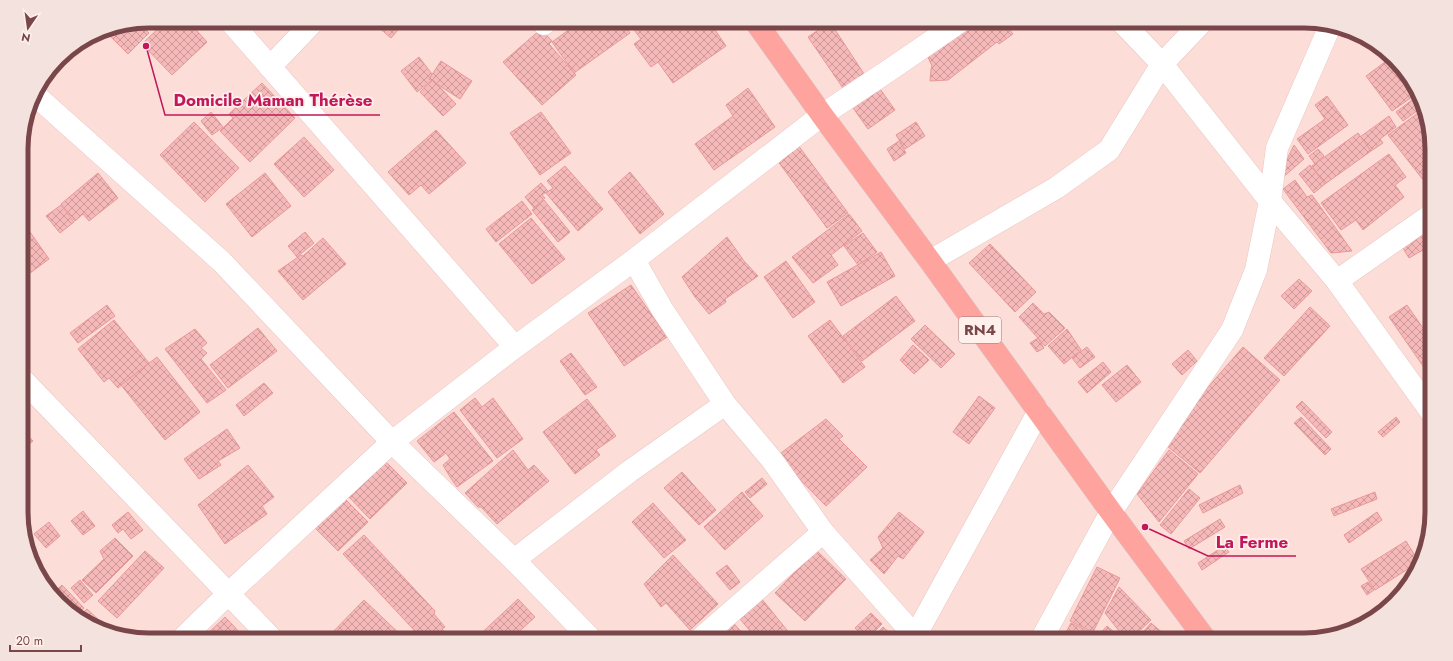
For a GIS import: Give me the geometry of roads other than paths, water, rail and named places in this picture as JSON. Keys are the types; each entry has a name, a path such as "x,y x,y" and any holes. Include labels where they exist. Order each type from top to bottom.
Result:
{"highway":[{"name":"RN4","path":"760,28 1111,512 1201,633"}],"street":[{"path":"236,28 514,347"},
{"path":"270,67 307,28"},
{"path":"188,633 228,594 392,442 514,347 634,260 822,115 951,28"},
{"path":"1129,28 1162,64 1270,201 1337,281 1425,403"},
{"path":"930,261 1056,188 1109,150 1162,64 1196,28"},
{"path":"1045,633 1111,512 1232,330 1256,270 1270,201 1277,148 1328,30"},
{"path":"39,99 222,262 392,442 514,560 585,633"},
{"path":"1337,281 1425,219"},
{"path":"634,260 662,309 725,404 772,460 823,532 910,633"},
{"path":"28,385 267,633"},
{"path":"514,560 630,471 725,404"},
{"path":"917,633 1039,411"},
{"path":"707,633 823,532"}],"place":[{"name":"Domicile Maman Thérèse","path":"146,46"},
{"name":"La Ferme","path":"1145,527"}]}
